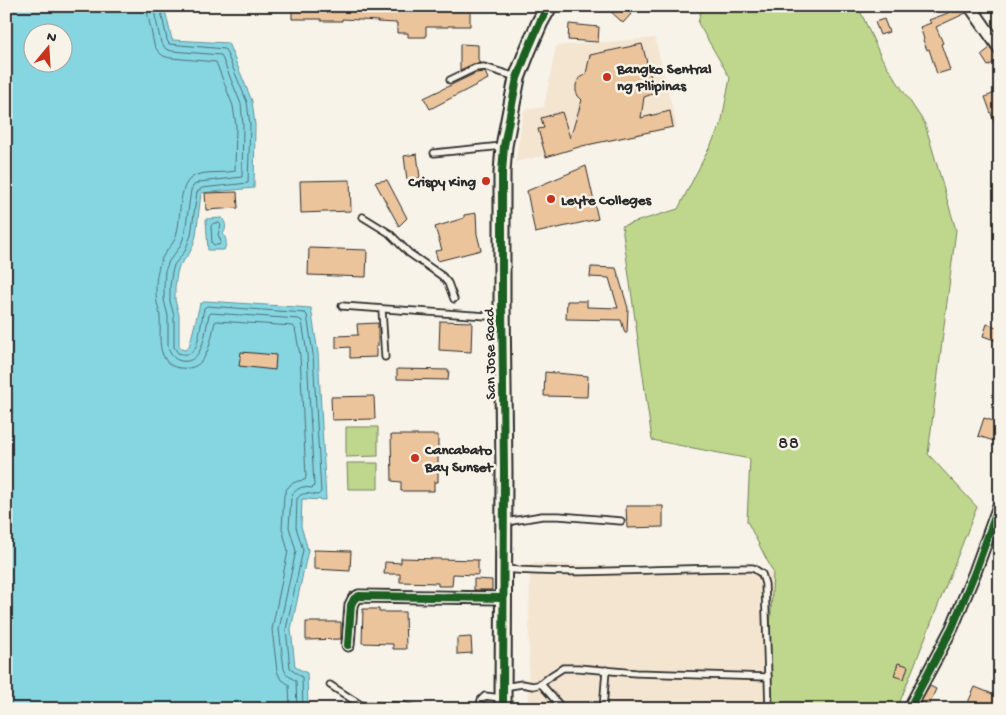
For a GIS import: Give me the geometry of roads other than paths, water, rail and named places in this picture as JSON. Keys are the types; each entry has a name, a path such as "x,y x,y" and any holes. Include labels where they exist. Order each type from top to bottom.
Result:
{"main road":[{"name":"San Jose Road","path":"503,698 502,172 504,146 517,78 540,22 549,6"}],"street":[{"path":"970,6 1000,49"},
{"path":"910,707 952,628 996,528 1000,503"},
{"path":"348,645 351,605 354,599 359,596 503,598"}],"lane":[{"path":"450,80 474,68 484,67 517,78"},
{"path":"434,152 504,146"},
{"path":"363,217 390,233 409,253 442,276 448,283 454,299"},
{"path":"342,306 503,317"},
{"path":"382,310 385,357"},
{"path":"504,523 542,516 621,521"},
{"path":"503,568 529,571 753,568 762,574 765,584 770,709"},
{"path":"479,709 481,700 485,696 503,698 522,684 533,686 541,684 563,668 636,673 768,676"},
{"path":"603,709 606,670"},
{"path":"541,684 562,709"},
{"path":"330,685 361,705 405,706 416,709"},
{"path":"910,707 923,709"}],"water":[{"path":"6,6 164,6 172,40 228,43 252,101 255,125 254,188 201,193 193,246 179,266 177,273 175,300 179,315 179,346 185,350 189,347 200,304 206,301 311,308 318,353 326,500 302,499 301,526 308,550 291,629 295,667 307,673 307,709 6,709"},
{"path":"222,218 226,226 223,234 226,240 225,248 224,250 208,250 206,219"}],"place":[{"name":"Bangko Sentral ng Pilipinas","path":"607,77"},
{"name":"Crispy King","path":"486,181"},
{"name":"Leyte Colleges","path":"551,199"},
{"name":"Cancabato Bay Sunset","path":"415,458"}],"district":[{"name":"88","path":"789,442"}]}
